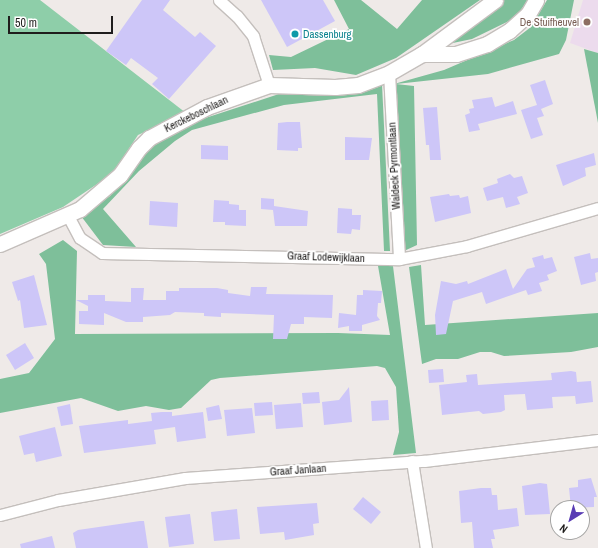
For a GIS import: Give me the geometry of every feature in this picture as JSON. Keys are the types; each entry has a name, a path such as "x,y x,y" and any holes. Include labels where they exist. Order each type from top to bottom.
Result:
{"street":[{"path":"218,0 237,16 253,36 269,85"},
{"name":"Kerckeboschlaan","path":"0,244 80,209 108,187 149,138 221,101 269,85 335,88 358,85 389,73 422,54 495,0"},
{"name":"Kerckeboschlaan","path":"422,54 456,54 487,44 509,31 528,14 536,0"},
{"name":"Waldeck Pyrmontlaan","path":"389,73 399,259"},
{"name":"Graaf Lodewijklaan","path":"67,214 80,238 102,253 399,259 467,246 598,208"},
{"name":"Graaf Janlaan","path":"0,515 58,500 186,478 412,461 598,440"},
{"path":"412,461 426,548"}],"shaded area":[{"name":"De Stuifheuvel","path":"583,0 598,0 598,53 570,43"}],"green space":[{"path":"0,0 40,0 186,113 138,135 112,174 63,207 0,234"},
{"path":"334,0 361,0 397,29 422,0 480,0 396,58 356,75 315,68 273,70 269,55 291,57 349,29"},
{"path":"504,0 528,0 515,18 472,39 448,44"},
{"path":"547,0 574,0 566,40 559,54 488,74 396,84 414,86 417,245 404,251 394,84 444,70 514,40 531,27"},
{"path":"584,49 598,53 598,123"},
{"path":"382,84 390,251 384,251 377,94 284,105 192,130 175,141 139,171 103,209 136,247 103,245 81,216 110,196 150,148 190,123 279,94 356,93"},
{"path":"63,240 77,251 75,334 338,333 390,335 378,266 393,266 416,453 393,455 399,432 396,387 385,368 377,366 220,378 211,380 181,408 169,410 146,406 118,411 81,398 0,413 0,379 29,373 55,339 46,264 39,254"},
{"path":"421,265 425,325 598,313 598,347 571,352 504,356 491,352 480,352 458,359 436,359 422,364 409,267"}],"building":[{"path":"142,0 170,0 163,10 195,37 200,32 216,46 169,99 152,84 158,78 131,58 126,65 106,51"},
{"name":"Dassenburg","path":"261,0 323,0 335,21 287,47"},
{"path":"545,80 553,104 541,109 544,116 537,118 543,135 531,139 521,110 537,105 530,85"},
{"path":"492,97 495,107 513,101 517,114 478,124 480,130 469,132 465,115 470,113 469,109 474,108 472,100"},
{"path":"437,107 441,160 430,160 429,145 426,145 423,108"},
{"path":"300,122 302,148 298,148 298,151 277,150 278,123"},
{"path":"345,137 372,138 369,160 345,160"},
{"path":"201,145 228,146 228,160 201,159"},
{"path":"594,153 596,165 585,168 586,176 563,186 556,165"},
{"path":"510,174 514,178 522,176 528,193 517,197 520,204 506,208 503,197 487,201 483,188 498,183 497,179"},
{"path":"449,194 450,196 459,195 460,198 468,196 471,213 435,222 430,197"},
{"path":"261,198 274,199 274,206 308,211 307,226 275,226 273,210 261,209"},
{"path":"214,200 229,201 229,204 239,205 239,210 246,210 246,226 225,225 225,222 213,222"},
{"path":"150,201 178,203 177,227 149,225"},
{"path":"338,208 352,209 352,215 361,215 360,230 352,229 351,234 337,233"},
{"path":"590,253 591,259 598,258 598,272 595,273 596,281 581,285 574,257"},
{"path":"543,255 544,259 552,257 557,271 547,275 549,280 539,283 542,291 528,295 526,290 486,304 482,292 453,301 446,334 436,335 435,315 441,281 456,284 467,281 468,284 506,269 513,289 527,269 535,267 532,258"},
{"path":"34,275 47,325 24,328 20,300 18,301 12,282"},
{"path":"251,287 267,287 266,294 333,295 332,318 304,317 304,324 291,324 287,339 273,339 274,315 221,313 221,317 204,316 204,313 175,312 170,315 143,317 143,322 126,322 104,313 104,325 79,324 79,311 88,311 88,306 76,300 88,300 88,295 105,295 105,301 131,302 131,288 144,288 143,300 166,300 166,291 179,291 179,288 217,288 228,290 228,293 250,296"},
{"path":"363,290 382,291 381,303 378,303 377,316 380,320 362,325 362,331 349,331 349,326 338,328 339,313 356,315 357,295 363,295"},
{"path":"25,343 34,358 15,370 6,355"},
{"path":"443,369 444,382 429,383 428,370"},
{"path":"576,372 577,382 591,381 593,402 576,404 575,396 552,397 553,408 527,410 525,394 504,395 505,410 501,412 483,414 479,411 442,415 439,385 467,382 466,375 477,374 478,385 552,380 551,373"},
{"path":"349,387 352,422 324,425 322,402 339,400"},
{"path":"319,392 320,403 303,404 302,393"},
{"path":"388,400 389,420 372,421 371,401"},
{"path":"272,402 273,415 255,416 254,403"},
{"path":"301,403 303,427 276,429 274,405"},
{"path":"70,404 73,424 61,426 57,407"},
{"path":"219,405 222,419 208,421 206,408"},
{"path":"252,408 255,433 227,436 224,410"},
{"path":"172,412 172,416 203,412 206,438 177,442 175,427 154,430 156,444 84,453 79,426 128,420 128,424 152,421 151,413"},
{"path":"55,427 62,456 36,462 34,453 24,455 19,436"},
{"path":"591,478 597,497 594,497 594,507 590,507 590,500 570,500 569,488 578,487 578,480"},
{"path":"540,483 547,484 550,514 525,515 522,486"},
{"path":"491,488 492,495 497,495 498,510 517,508 519,526 493,530 495,539 491,539 493,548 474,548 472,522 461,523 459,491"},
{"path":"363,497 381,512 371,524 353,509"},
{"path":"317,503 319,523 313,524 314,535 285,540 284,532 260,534 257,507"},
{"path":"237,509 240,539 214,541 211,512"},
{"path":"190,514 194,544 169,547 165,517"},
{"path":"144,521 148,548 76,548 73,533 78,530"},
{"path":"52,536 55,548 21,548 20,544"}],"place":[{"name":"De Stuifheuvel","path":"587,22"},
{"name":"Dassenburg","path":"295,34"}]}
